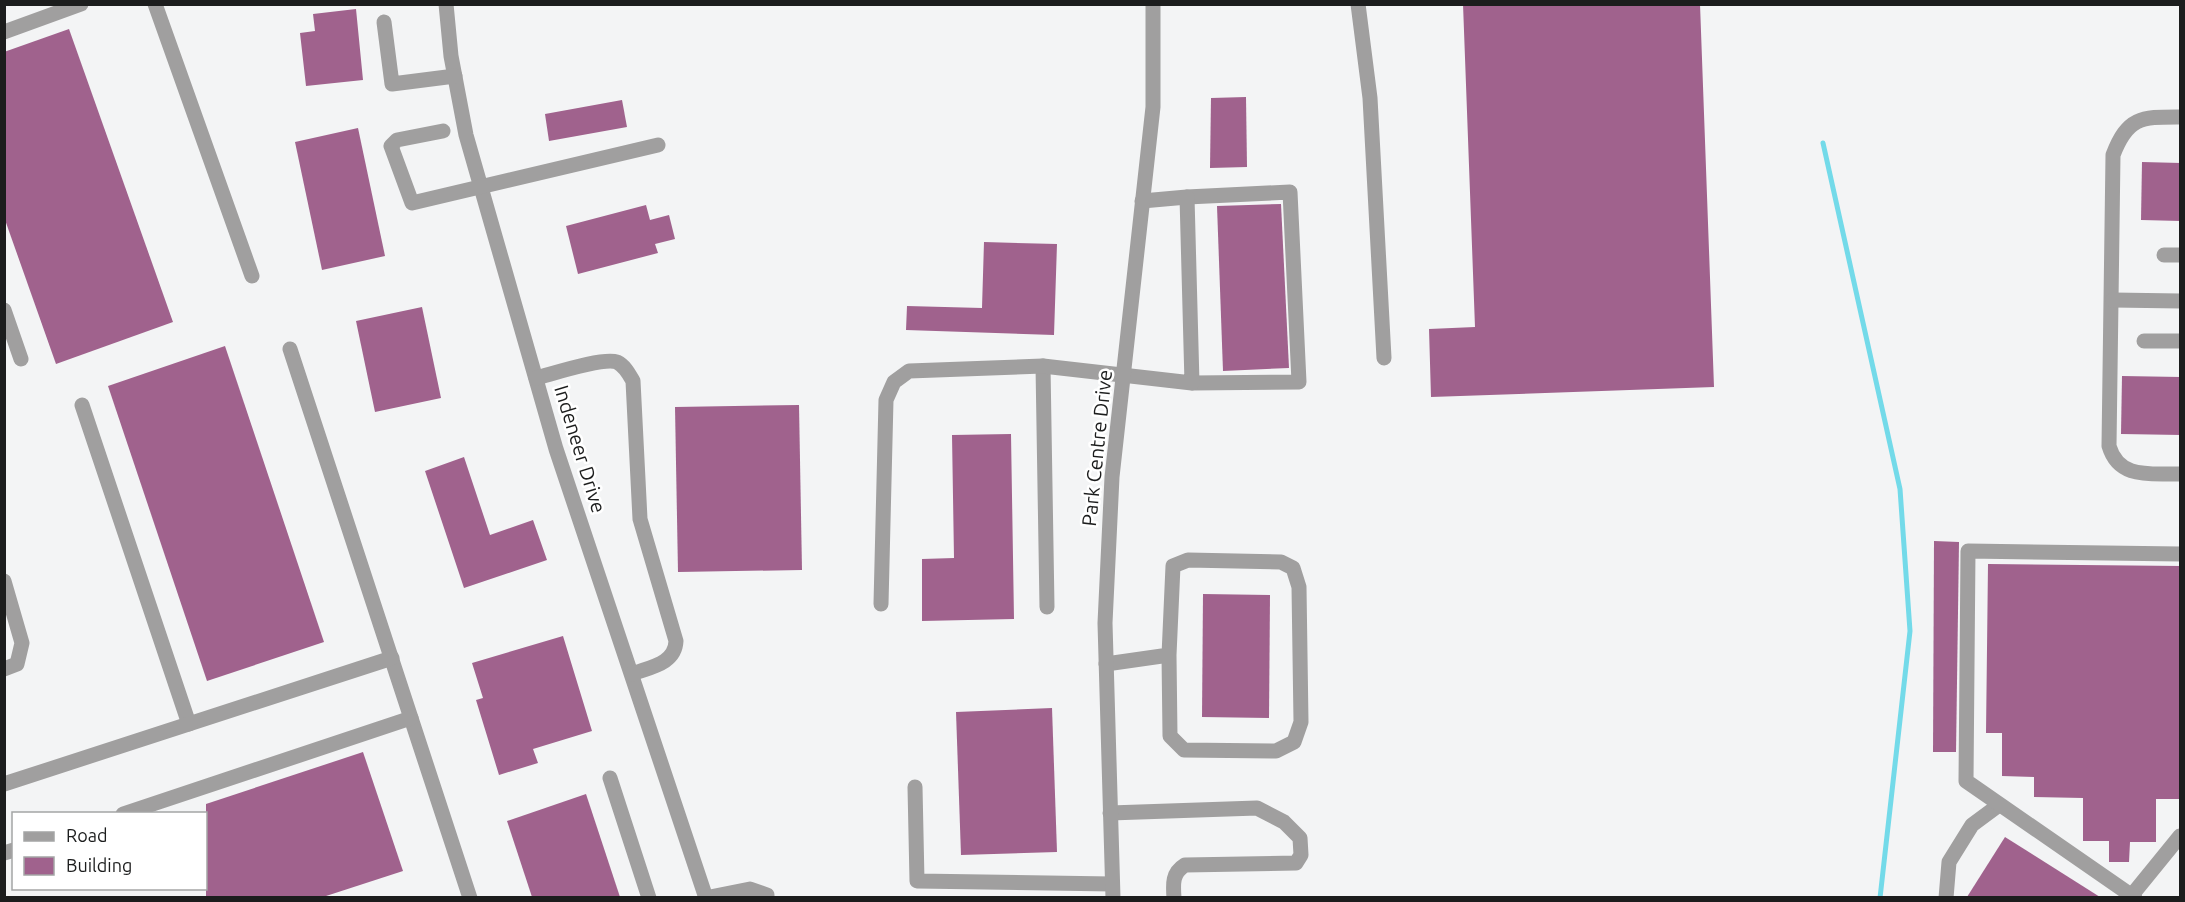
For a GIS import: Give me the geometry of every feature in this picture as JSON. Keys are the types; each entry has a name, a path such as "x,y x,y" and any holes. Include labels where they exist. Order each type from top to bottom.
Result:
{"street":[{"path":"4,32 81,4"},
{"path":"155,4 252,276"},
{"name":"Indeneer Drive","path":"446,4 455,76 466,135 556,449 706,897"},
{"name":"Park Centre Drive","path":"1112,891 1105,623 1112,477 1125,377 1153,107 1153,4"},
{"path":"1358,4 1370,98 1384,358"},
{"path":"384,22 392,84 455,76"},
{"path":"2181,117 2144,117 2131,124 2123,132 2113,155 2113,300 2109,446 2113,459 2125,470 2181,474"},
{"path":"443,131 397,140 391,146 412,203 658,145"},
{"path":"881,604 886,400 894,382 909,371 1044,366 1192,383 1299,382 1290,192 1143,201"},
{"path":"1187,197 1192,383"},
{"path":"2164,255 2181,255"},
{"path":"2113,300 2181,300"},
{"path":"4,310 21,359"},
{"path":"2144,341 2181,341"},
{"path":"291,349 470,897"},
{"path":"536,378 605,362 617,362 628,371 633,381 640,519 676,641 675,650 667,661 632,674"},
{"path":"1044,366 1047,607"},
{"path":"82,405 189,724"},
{"path":"2181,554 1968,551 1966,781 2134,896 2181,836"},
{"path":"1188,560 1281,562 1293,568 1299,587 1301,722 1294,742 1276,751 1184,750 1170,736 1169,655 1173,566 1188,560"},
{"path":"4,581 22,644 17,664 4,669"},
{"path":"1106,664 1169,655"},
{"path":"4,784 392,658"},
{"path":"126,812 411,718"},
{"path":"610,778 649,897"},
{"path":"915,787 917,881 1112,891"},
{"path":"1946,897 1949,862 1972,825 1999,805"},
{"path":"1110,813 1257,808 1284,822 1300,838 1301,855 1296,863 1185,866 1178,870 1173,881 1174,897"},
{"path":"706,897 750,889 767,895 767,897"}],"building":[{"path":"1463,4 1700,4 1714,387 1431,397 1429,329 1475,327"},
{"path":"356,9 363,80 306,86 300,33 315,31 313,14"},
{"path":"69,29 173,322 56,364 4,217 4,52"},
{"path":"1246,97 1247,167 1210,168 1211,98"},
{"path":"622,100 627,127 549,141 545,114"},
{"path":"358,128 385,256 322,270 295,142"},
{"path":"2142,162 2181,163 2181,221 2141,220"},
{"path":"1281,204 1289,368 1223,371 1217,206"},
{"path":"646,205 650,220 669,215 675,239 655,244 658,253 578,274 566,226"},
{"path":"984,242 1057,244 1054,335 906,330 907,306 982,308"},
{"path":"422,307 441,398 375,412 356,321"},
{"path":"225,346 324,642 207,681 108,386"},
{"path":"2122,376 2181,377 2181,435 2121,434"},
{"path":"799,405 802,570 678,572 675,407"},
{"path":"1011,434 1014,619 922,621 922,559 954,558 952,435"},
{"path":"464,457 490,535 533,520 547,560 464,588 425,471"},
{"path":"1934,541 1959,542 1956,752 1933,752"},
{"path":"1988,564 2181,566 2181,799 2156,799 2156,842 2130,842 2129,862 2109,862 2109,841 2083,841 2083,798 2034,797 2034,777 2002,776 2002,733 1986,733"},
{"path":"1203,594 1270,595 1269,718 1202,717"},
{"path":"563,636 592,731 533,749 538,763 499,775 476,700 483,698 472,663"},
{"path":"1052,708 1057,852 961,855 956,712"},
{"path":"363,752 403,871 323,897 206,897 206,804"},
{"path":"586,794 620,897 532,897 507,821"},
{"path":"2005,837 2100,897 1967,897"}],"waterway":[{"path":"1823,143 1900,489 1910,631 1880,898"}]}
